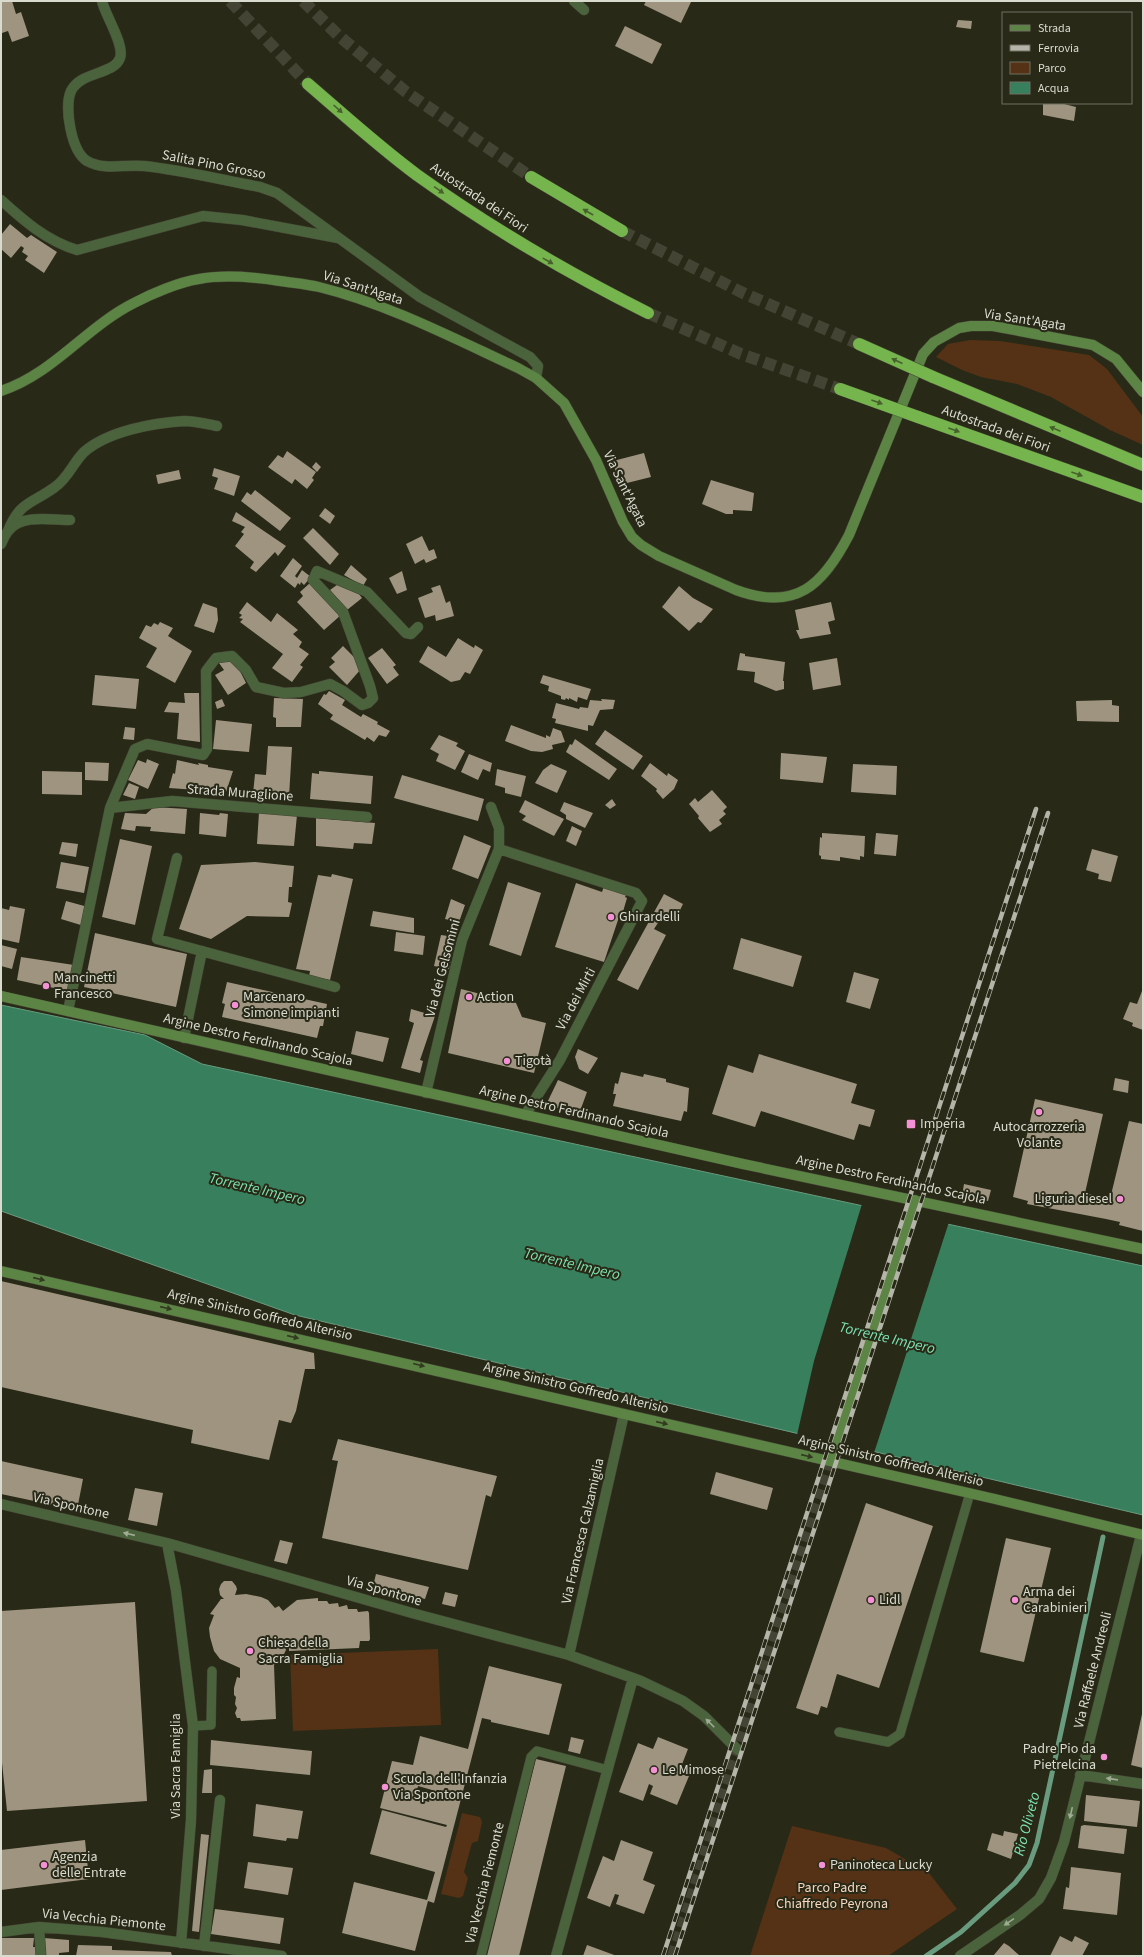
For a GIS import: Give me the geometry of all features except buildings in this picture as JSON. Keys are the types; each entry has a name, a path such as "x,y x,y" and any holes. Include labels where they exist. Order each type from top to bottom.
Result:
{"highway":[{"name":"Autostrada dei Fiori","path":"308,84 362,131 416,174 485,222 591,284 648,314"},
{"path":"531,177 622,231"},
{"name":"Autostrada dei Fiori","path":"859,344 933,377 1143,465"},
{"name":"Autostrada dei Fiori","path":"840,389 1143,497"}],"main road":[{"name":"Via Sant'Agata","path":"1,391 13,387 50,365 102,322 134,303 198,279 234,277 265,279 318,287 378,305 518,368 536,378 564,403 596,460 623,522 632,537 641,545 659,556 736,590 749,595 767,598 786,597 805,591 821,578 837,558 849,534 923,354 934,342 949,332 971,326 993,326 1093,345 1116,359 1143,392"},
{"name":"Argine Destro Ferdinando Scajola","path":"1,996 525,1115 1143,1249"},
{"path":"830,1461 915,1200"},
{"name":"Argine Sinistro Goffredo Alterisio","path":"1,1271 970,1493 1142,1535"}],"street":[{"name":"Salita Pino Grosso","path":"102,1 104,11 121,48 120,57 116,64 83,79 71,91 69,98 69,120 75,146 80,155 92,163 108,167 142,166 260,187 277,193 292,202 420,297 530,357 538,366 536,378"},
{"path":"574,1 584,10"},
{"path":"1,200 31,226 65,246 77,250 203,216 242,220 340,239"},
{"path":"1,544 14,516 20,509 56,487 66,478 82,454 97,443 119,433 148,426 185,421 217,426"},
{"path":"8,531 15,524 25,520 70,520"},
{"path":"68,1011 110,808 135,749 147,744 203,755 207,749 206,672 216,658 232,656 246,670 256,687 284,693 301,692 330,684 344,691 362,705 368,703 373,698 370,686 344,612 313,580 317,571 367,592 406,633 412,634 418,627"},
{"name":"Strada Muraglione","path":"110,808 172,802 368,817"},
{"name":"Via dei Gelsomini","path":"426,1093 462,940 499,849 499,828 491,807"},
{"name":"Via dei Mirti","path":"499,849 636,893 642,901 560,1060 525,1115"},
{"path":"177,858 157,939 335,987"},
{"path":"184,1038 202,951"},
{"name":"Via Francesca Calzamiglia","path":"569,1654 624,1414"},
{"name":"Via Spontone","path":"1,1504 167,1543 412,1613 569,1654 633,1678 683,1701 704,1716 738,1750"},
{"name":"Via Raffaele Andreoli","path":"960,1956 1039,1899 1051,1878 1064,1842 1142,1535"},
{"name":"Via Sacra Famiglia","path":"167,1543 176,1590 193,1726 191,1820 180,1943"},
{"path":"556,1956 633,1678"},
{"path":"1080,1775 1143,1784"},
{"path":"204,1946 220,1800"},
{"path":"39,1927 41,1956"},
{"name":"Via Vecchia Piemonte","path":"1,1932 39,1927 102,1932 204,1946 228,1952 282,1956"}],"lane":[{"path":"839,1732 888,1742 900,1734 970,1493"},
{"path":"193,1726 211,1725 212,1671"},
{"name":"Via Vecchia Piemonte","path":"481,1956 530,1757 537,1751 608,1770"}],"green space":[{"path":"970,340 1000,341 1089,355 1107,369 1143,417 1143,445 1110,430 1051,397 1017,384 981,377 962,370 936,357 948,344"},
{"path":"438,1649 441,1725 293,1731 290,1655"},
{"path":"462,1813 480,1817 482,1822 478,1841 472,1843 464,1872 468,1878 463,1896 459,1898 441,1894"},
{"name":"Parco Padre Chiaffredo Peyrona","path":"792,1826 886,1848 929,1873 957,1909 888,1956 750,1956"}],"water":[{"name":"Torrente Impero","path":"1,1005 145,1035 202,1064 1143,1266 1143,1515 295,1315 1,1211"}],"pier":[{"path":"862,1204 949,1222 874,1453 797,1435 814,1361"}],"waterway":[{"name":"Rio Oliveto","path":"926,1956 961,1932 1015,1883 1029,1865 1037,1843 1103,1537"}],"tunnel":[{"path":"230,1 308,84"},
{"path":"303,1 339,36 406,92 531,177"},
{"path":"622,231 741,292 859,344"},
{"path":"648,313 741,354 840,389"},
{"path":"672,1956 830,1461"}],"railway":[{"path":"663,1956 1036,809"},
{"path":"675,1956 1048,813"}],"place":[{"name":"Ghirardelli","path":"611,917"},
{"name":"Mancinetti Francesco","path":"46,986"},
{"name":"Action","path":"469,997"},
{"name":"Marcenaro Simone impianti","path":"235,1005"},
{"name":"Tigotà","path":"507,1061"},
{"name":"Autocarrozzeria Volante","path":"1039,1112"},
{"name":"Imperia","path":"911,1124"},
{"name":"Liguria diesel","path":"1120,1199"},
{"name":"Lidl","path":"871,1600"},
{"name":"Arma dei Carabinieri","path":"1015,1600"},
{"name":"Chiesa della Sacra Famiglia","path":"250,1651"},
{"name":"Padre Pio da Pietrelcina","path":"1104,1757"},
{"name":"Le Mimose","path":"654,1770"},
{"name":"Scuola dell'Infanzia Via Spontone","path":"385,1787"},
{"name":"Agenzia delle Entrate","path":"44,1865"},
{"name":"Paninoteca Lucky","path":"822,1865"}]}
